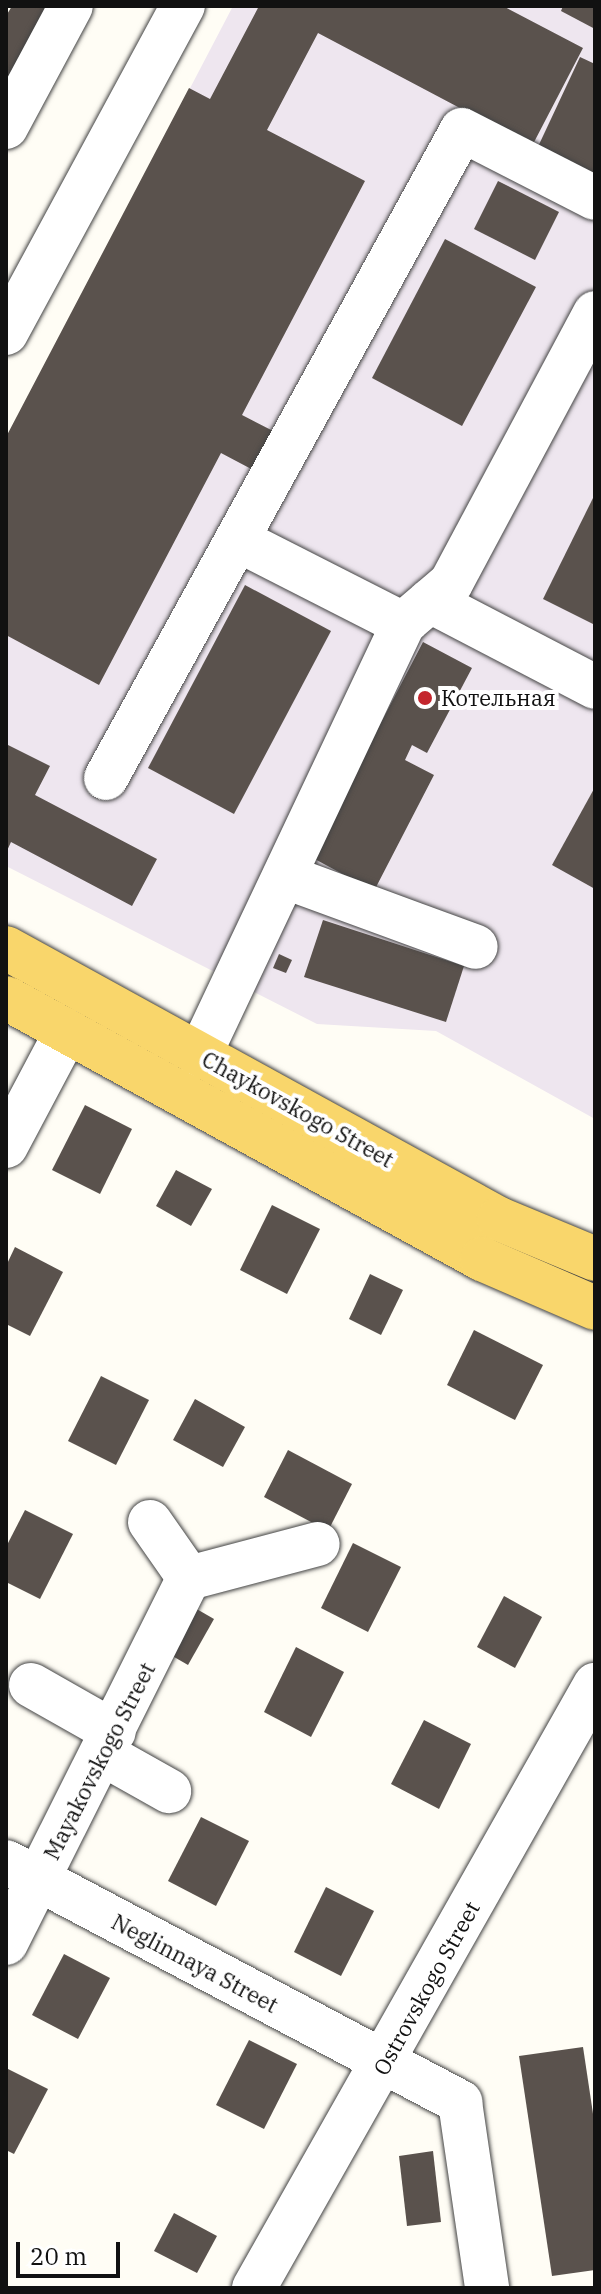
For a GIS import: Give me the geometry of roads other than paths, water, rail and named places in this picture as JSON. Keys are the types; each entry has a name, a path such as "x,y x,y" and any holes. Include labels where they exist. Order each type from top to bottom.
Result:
{"main road":[{"name":"Chaykovskogo Street","path":"6,948 499,1219 595,1259"},
{"name":"Chaykovskogo Street","path":"6,998 482,1259 595,1308"}],"street":[{"path":"6,127 71,6"},
{"path":"6,333 183,6"},
{"path":"106,778 462,130 595,198"},
{"path":"199,1056 416,613 451,583 595,313"},
{"path":"238,540 595,687"},
{"path":"286,877 476,947"},
{"path":"6,1146 67,1031"},
{"path":"150,1522 189,1578 318,1544"},
{"name":"Mayakovskogo Street","path":"6,1943 22,1871 109,1743 189,1578"},
{"path":"31,1685 169,1791"},
{"name":"Ostrovskogo Street","path":"254,2288 385,2063 595,1685"},
{"name":"Neglinnaya Street","path":"22,1871 460,2102 487,2288"}],"place":[{"name":"Котельная","path":"425,698"}]}
